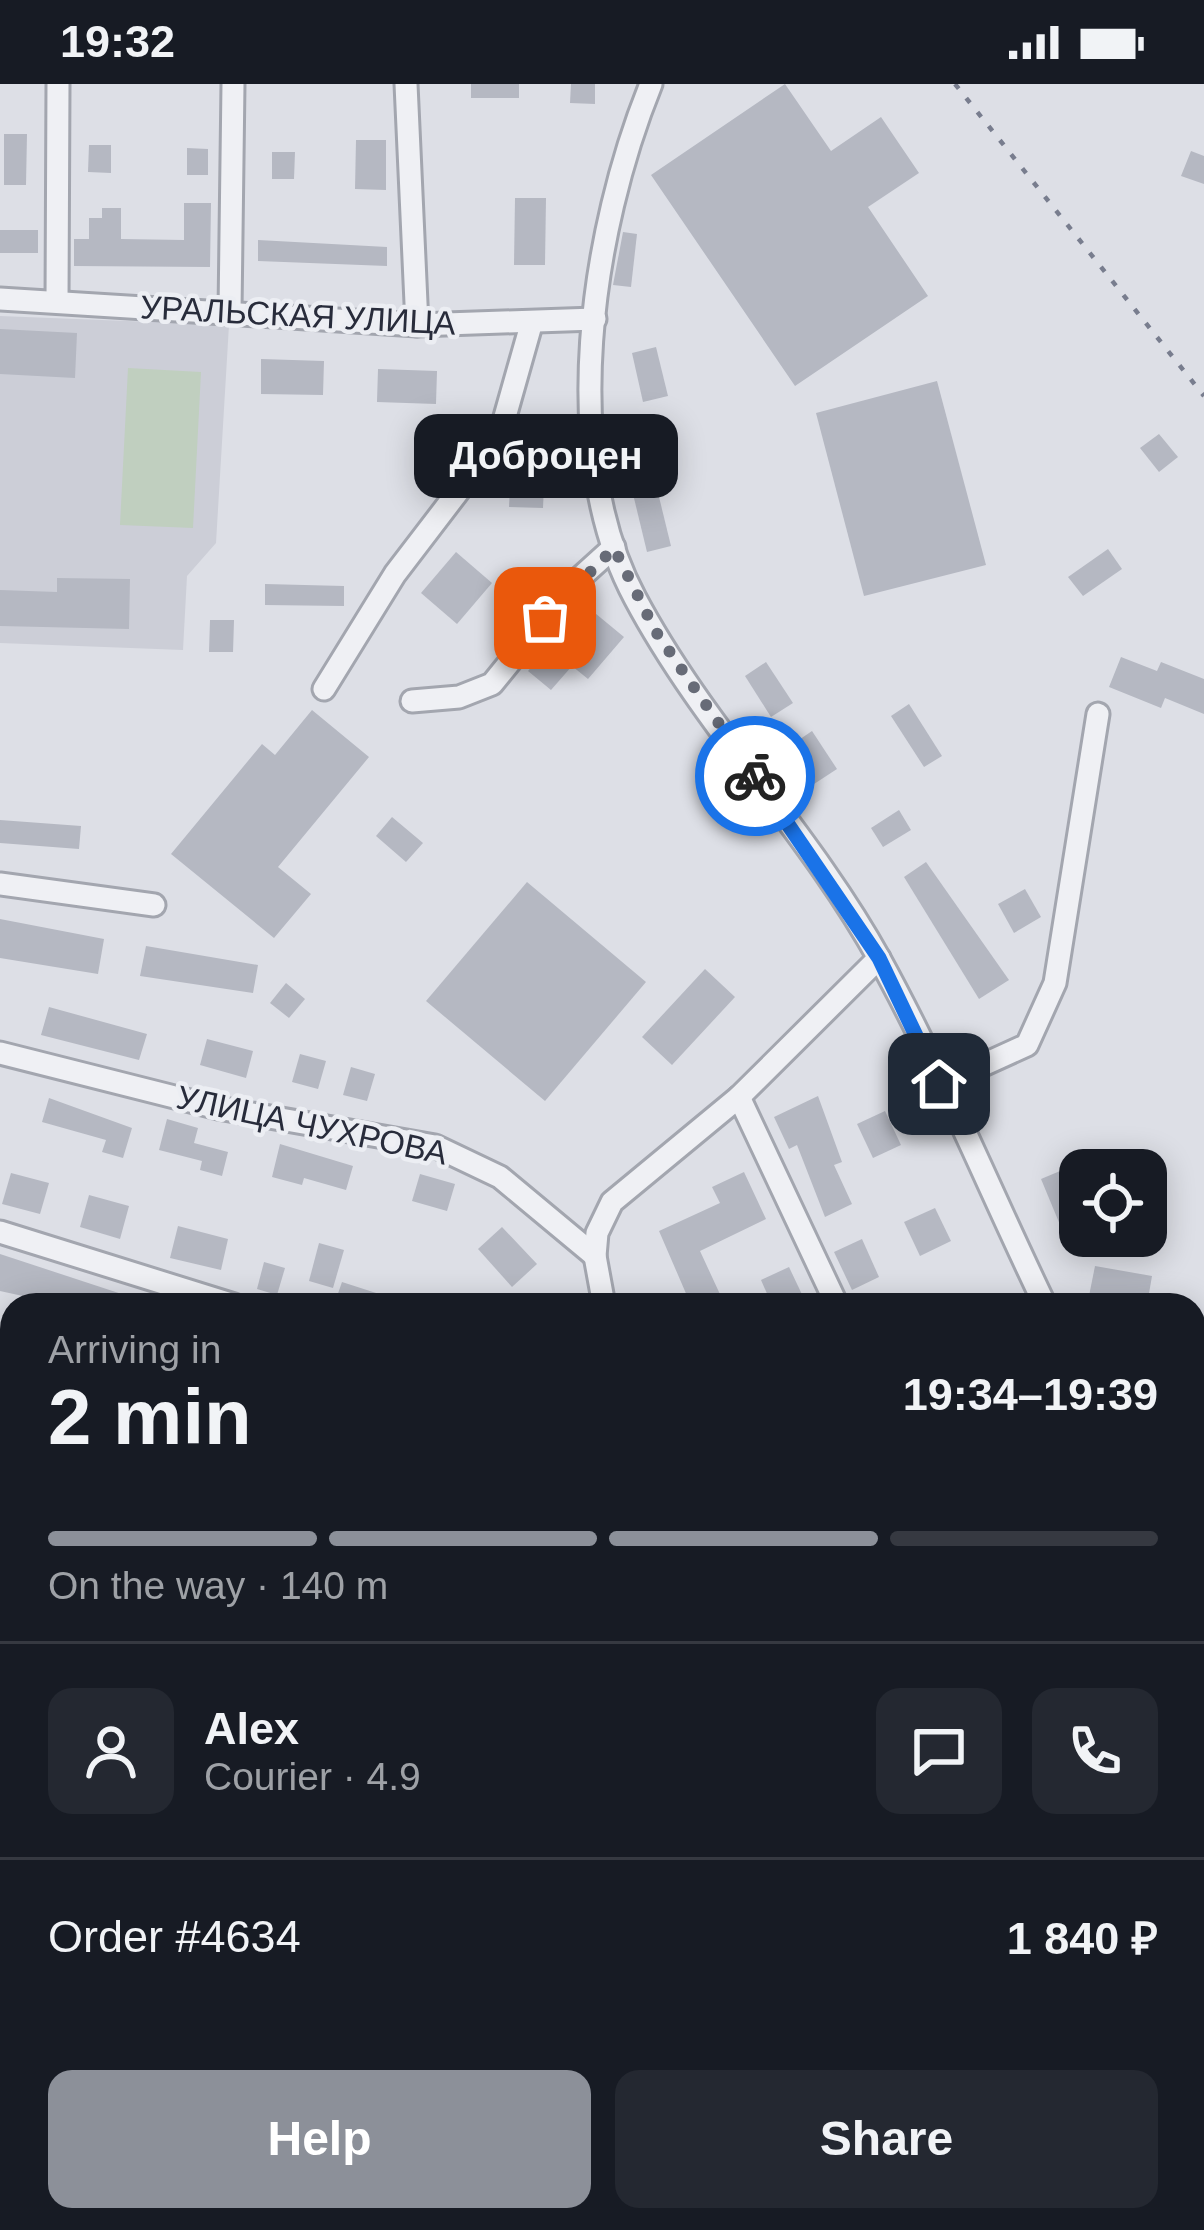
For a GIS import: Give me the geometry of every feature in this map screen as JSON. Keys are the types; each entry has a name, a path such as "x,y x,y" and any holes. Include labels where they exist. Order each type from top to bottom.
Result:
{"street":[{"path":"58,84 58,301"},
{"path":"230,311 232,84"},
{"path":"406,84 417,325"},
{"path":"651,84 609,216 595,319 592,422 597,481 614,548 656,632 879,958 1039,1293"},
{"name":"УРАЛЬСКАЯ УЛИЦА","path":"0,299 417,325 531,325 595,319"},
{"path":"324,689 394,574 499,438 531,325"},
{"path":"412,701 459,697 492,684 572,585 614,548"},
{"path":"939,1084 1027,1045 1055,983 1098,714"},
{"path":"0,884 154,905"},
{"path":"602,1293 595,1256 597,1233 612,1202 740,1097 879,958"},
{"name":"УЛИЦА ЧУХРОВА","path":"0,1053 218,1108 435,1146 500,1177 595,1256"},
{"path":"740,1097 831,1293"},
{"path":"0,1232 196,1293"}],"shaded area":[{"path":"0,316 229,325 216,543 187,576 183,650 0,643"}],"green space":[{"path":"128,368 201,372 193,528 120,525"}],"building":[{"path":"471,84 519,84 519,98 471,98"},
{"path":"571,84 595,84 595,104 570,103"},
{"path":"785,84 831,151 881,117 919,173 868,207 928,296 795,386 651,175"},
{"path":"4,134 27,134 26,185 4,185"},
{"path":"356,140 386,140 386,190 355,189"},
{"path":"89,145 111,145 111,173 88,172"},
{"path":"187,148 208,149 208,175 187,175"},
{"path":"1191,151 1204,156 1204,184 1181,176"},
{"path":"272,152 295,152 294,179 272,179"},
{"path":"515,198 546,198 545,265 514,265"},
{"path":"184,203 211,203 210,267 74,266 74,239 89,239 89,218 102,218 102,208 121,208 121,239 184,240"},
{"path":"0,230 38,230 38,253 0,253"},
{"path":"623,232 637,234 631,287 613,285"},
{"path":"258,240 387,247 387,266 258,261"},
{"path":"0,329 77,333 75,378 0,374"},
{"path":"656,347 668,396 643,402 632,353"},
{"path":"261,359 324,361 323,395 261,394"},
{"path":"378,369 437,371 436,404 377,402"},
{"path":"937,381 986,565 864,596 816,413"},
{"path":"521,414 547,415 543,508 509,507 512,446"},
{"path":"1159,434 1178,457 1159,472 1140,448"},
{"path":"650,460 671,546 647,552 626,465"},
{"path":"1108,549 1122,569 1083,596 1068,577"},
{"path":"456,552 492,583 457,624 421,593"},
{"path":"57,578 130,579 129,629 0,626 0,590 57,592"},
{"path":"265,584 344,586 344,606 265,605"},
{"path":"584,604 624,637 588,679 572,666 551,690 528,671"},
{"path":"210,620 234,620 233,652 209,652"},
{"path":"1121,657 1157,671 1161,662 1204,679 1204,714 1165,698 1161,708 1109,687"},
{"path":"766,662 793,703 771,717 745,676"},
{"path":"909,704 942,756 924,767 891,716"},
{"path":"312,710 369,757 278,867 311,894 274,938 171,854 262,744 275,755"},
{"path":"812,731 837,769 814,784 790,746"},
{"path":"899,810 911,830 883,847 871,828"},
{"path":"392,817 423,843 406,862 376,836"},
{"path":"0,820 81,826 79,849 0,843"},
{"path":"926,862 1009,980 979,999 904,877"},
{"path":"527,882 646,982 545,1101 426,1001"},
{"path":"1025,889 1041,917 1014,933 998,904"},
{"path":"0,919 104,939 98,974 0,958"},
{"path":"146,946 258,965 253,993 140,976"},
{"path":"705,969 735,997 672,1065 642,1037"},
{"path":"286,983 305,999 289,1018 270,1003"},
{"path":"49,1007 147,1034 139,1060 41,1035"},
{"path":"207,1039 253,1051 246,1078 200,1065"},
{"path":"300,1054 326,1061 318,1089 292,1082"},
{"path":"351,1067 375,1074 367,1101 343,1095"},
{"path":"818,1096 842,1162 834,1165 852,1204 825,1217 797,1145 789,1149 774,1117"},
{"path":"49,1098 132,1128 123,1158 102,1152 106,1140 42,1122"},
{"path":"885,1111 901,1145 873,1158 857,1124"},
{"path":"167,1119 198,1128 194,1143 228,1152 222,1176 200,1170 202,1161 159,1150"},
{"path":"280,1144 353,1166 346,1190 304,1178 302,1185 272,1177"},
{"path":"1059,1171 1059,1222 1041,1179"},
{"path":"744,1172 766,1219 700,1251 719,1293 686,1293 659,1231 720,1203 712,1187"},
{"path":"11,1173 49,1183 40,1214 2,1204"},
{"path":"420,1174 455,1184 447,1211 412,1201"},
{"path":"89,1195 129,1206 120,1239 80,1227"},
{"path":"935,1208 951,1241 920,1256 904,1222"},
{"path":"178,1226 228,1239 221,1270 170,1258"},
{"path":"502,1227 537,1264 512,1287 478,1249"},
{"path":"862,1239 879,1277 852,1290 834,1252"},
{"path":"319,1243 344,1250 333,1288 309,1281"},
{"path":"0,1254 119,1293 9,1293 0,1291"},
{"path":"264,1262 285,1268 278,1293 257,1289"},
{"path":"1095,1266 1152,1276 1149,1293 1090,1293"},
{"path":"789,1267 801,1293 767,1293 761,1280"},
{"path":"342,1282 376,1293 338,1293"}],"railway":[{"path":"955,84 1204,396"}],"way so far":[{"path":"545,618 572,585 614,548 633,596 755,776"}],"place":[{"name":"Доброцен","path":"545,618"}],"route":[{"path":"755,776 879,958 939,1084"}]}
